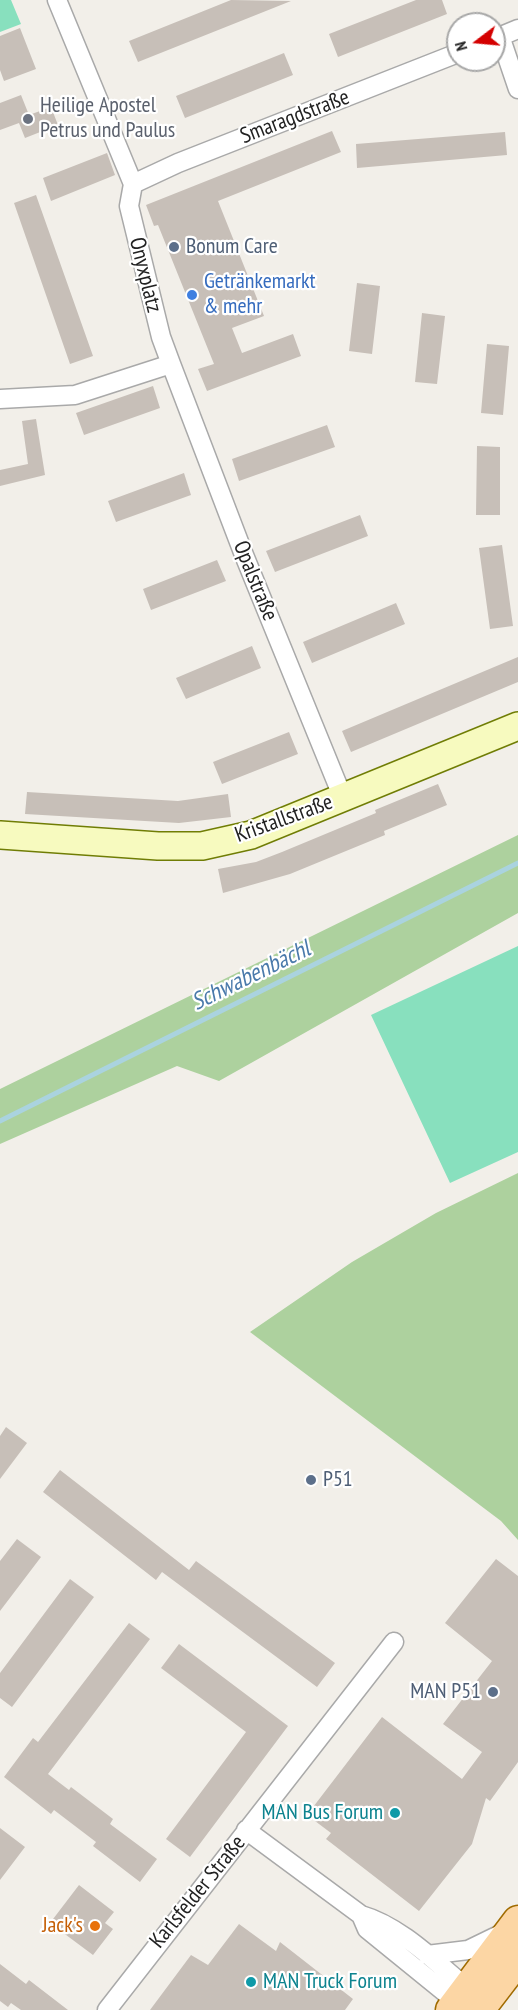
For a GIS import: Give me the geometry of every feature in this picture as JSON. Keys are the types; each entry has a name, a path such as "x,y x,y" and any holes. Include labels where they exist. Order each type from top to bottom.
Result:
{"main road":[{"path":"468,2004 515,1924"},
{"path":"468,2004 518,1959"}],"street":[{"path":"57,0 133,184"},
{"name":"Smaragdstraße","path":"133,184 178,163 446,58"},
{"path":"506,60 518,89"},
{"name":"Onyxplatz","path":"133,184 129,206 136,240 171,364"},
{"path":"0,399 75,395 171,364"},
{"name":"Opalstraße","path":"171,364 252,577 343,798"},
{"name":"Kristallstraße","path":"0,835 158,846 202,846 251,835 518,726"},
{"path":"246,1830 394,1642"},
{"name":"Karlsfelder Straße","path":"107,2010 246,1830 361,1915 376,1920 427,1954 468,2004"},
{"name":"Karlsfelder Straße","path":"361,1915 367,1929 468,2004"},
{"path":"427,1954 468,1950 515,1924"}],"green space":[{"path":"0,0 11,0 21,24 0,32"},
{"path":"518,835 518,913 219,1081 177,1066 0,1144 0,1089"},
{"path":"518,946 518,1152 450,1183 371,1015"},
{"path":"518,1173 518,1540 501,1521 250,1332 352,1262 436,1213"}],"building":[{"path":"231,0 291,1 138,62 129,41"},
{"path":"416,0 442,0 446,12 446,14 338,57 329,34"},
{"path":"20,28 36,69 4,81 0,70 0,36"},
{"path":"284,53 293,75 185,118 176,96"},
{"name":"Heilige Apostel Petrus und Paulus","path":"21,95 29,115 51,107 58,125 25,138 19,123 0,130 0,103"},
{"path":"332,131 341,152 218,201 264,316 232,328 242,353 293,334 301,356 207,391 198,369 214,364 158,225 154,226 146,205"},
{"path":"505,132 507,155 357,168 356,144"},
{"path":"107,153 115,175 51,201 43,178"},
{"path":"36,195 93,356 70,364 14,203"},
{"path":"357,283 380,286 372,354 349,351"},
{"path":"422,313 445,316 437,384 415,382"},
{"path":"487,344 509,346 503,415 481,413"},
{"path":"153,386 160,408 84,435 76,413"},
{"path":"36,419 45,475 0,486 0,470 28,464 22,421"},
{"path":"327,425 335,447 239,481 232,459"},
{"path":"477,446 500,447 500,515 476,515"},
{"path":"184,473 191,495 116,522 108,501"},
{"path":"360,515 368,536 275,572 266,551"},
{"path":"502,545 513,626 490,629 479,548"},
{"path":"217,560 226,581 151,610 143,589"},
{"path":"396,603 405,624 312,663 303,642"},
{"path":"252,646 261,668 186,699 176,678"},
{"path":"518,657 518,682 351,752 342,731"},
{"path":"289,732 298,754 222,784 213,762"},
{"path":"438,784 447,805 384,831 385,835 290,874 223,893 218,869 256,862 282,852 376,813 375,810"},
{"path":"27,792 178,801 228,794 231,817 179,823 25,814"},
{"path":"6,1427 27,1443 0,1479 0,1436"},
{"path":"60,1470 189,1570 196,1561 335,1663 317,1687 162,1572 156,1580 43,1492"},
{"path":"17,1539 41,1557 0,1611 0,1561"},
{"name":"MAN Bus Forum","path":"496,1559 518,1576 518,1762 490,1801 486,1798 472,1844 419,1911 326,1839 331,1833 307,1815 382,1717 462,1779 482,1752 443,1724 492,1661 445,1623"},
{"path":"70,1579 94,1597 12,1707 0,1698 0,1673"},
{"path":"129,1623 150,1639 48,1774 69,1790 71,1787 113,1819 110,1824 157,1859 140,1882 93,1846 96,1842 54,1810 51,1814 4,1777 33,1738 38,1742"},
{"path":"179,1644 288,1726 190,1857 166,1839 246,1732 161,1668"},
{"path":"0,1828 25,1847 0,1880"},
{"path":"79,1885 114,1912 105,1923 113,1929 93,1955 50,1923"},
{"name":"MAN Truck Forum","path":"239,1924 276,1951 280,1942 353,1999 345,2010 150,2010 191,1955 208,1965"},
{"path":"0,1964 26,1984 29,1980 68,2010 21,2010 11,2003 8,2007 0,2001"}],"waterway":[{"name":"Schwabenbächl","path":"0,1121 518,863"}],"place":[{"name":"Heilige Apostel Petrus und Paulus","path":"28,119"},
{"name":"Bonum Care","path":"174,247"},
{"name":"Getränkemarkt & mehr","path":"192,295"},
{"name":"P51","path":"311,1480"},
{"name":"MAN P51","path":"493,1692"},
{"name":"MAN Bus Forum","path":"395,1813"},
{"name":"Jack's","path":"95,1926"},
{"name":"MAN Truck Forum","path":"251,1982"}]}
